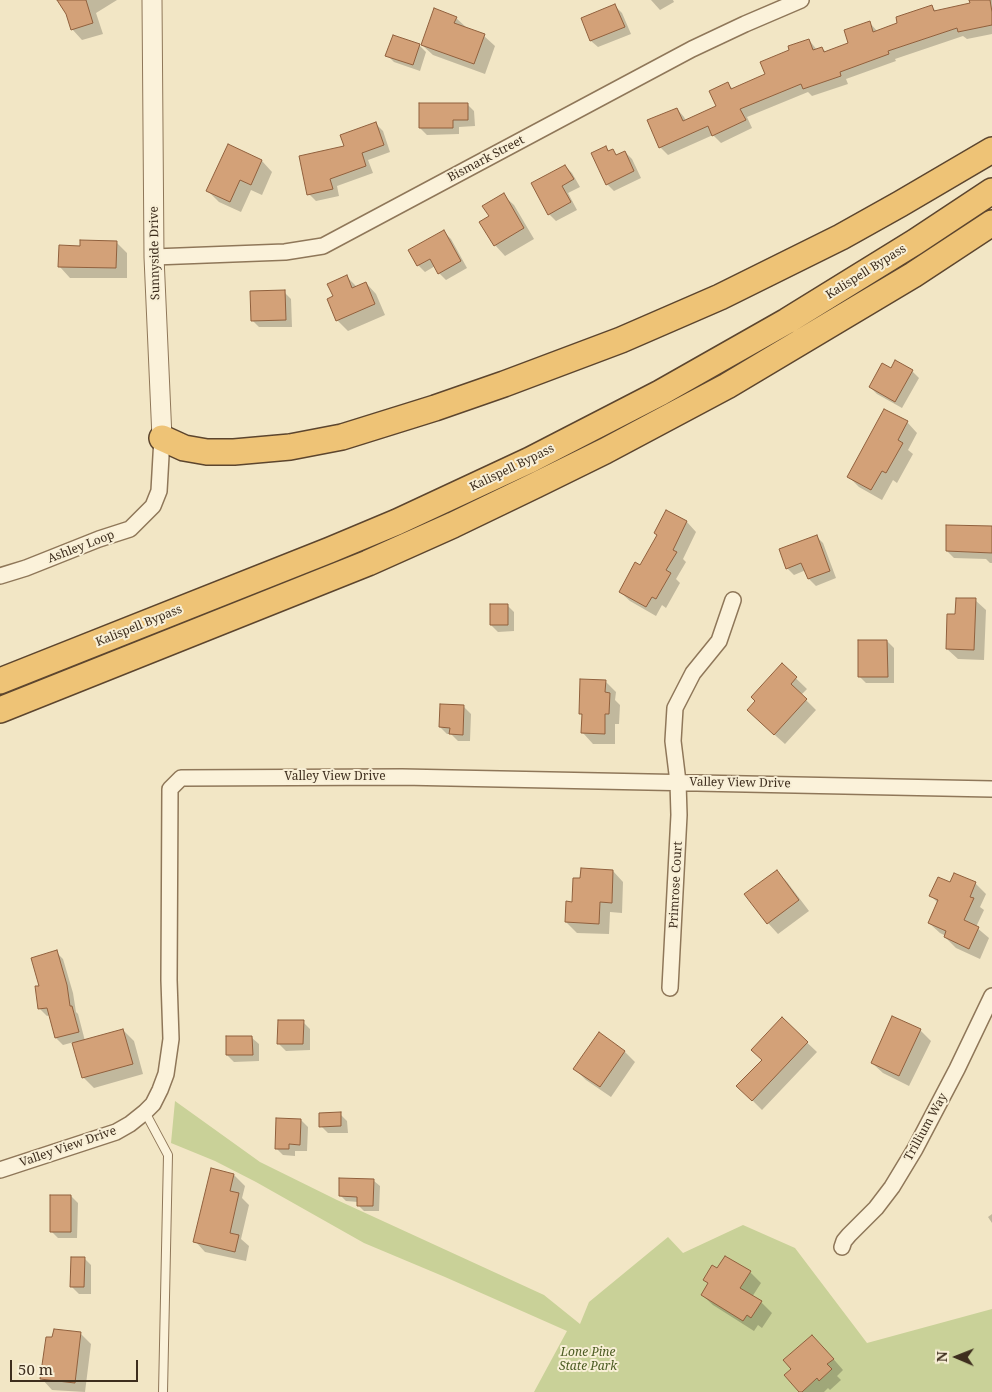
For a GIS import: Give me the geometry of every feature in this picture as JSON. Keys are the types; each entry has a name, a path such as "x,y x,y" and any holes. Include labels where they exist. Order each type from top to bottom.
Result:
{"highway":[{"path":"162,438 184,448 207,452 290,448 342,437 452,402 613,343 720,297 841,237 992,150"},
{"name":"Kalispell Bypass","path":"0,681 330,550 414,514 530,460 660,392 787,321 915,242 992,191"},
{"name":"Kalispell Bypass","path":"0,710 368,563 536,485 605,451 727,386 913,275 992,223"}],"street":[{"name":"Sunnyside Drive","path":"152,0 154,257 162,438 159,491 153,506"},
{"name":"Bismark Street","path":"154,257 285,252 323,246 692,49 801,0"},
{"name":"Ashley Loop","path":"0,576 130,529 153,506"},
{"name":"Primrose Court","path":"670,988 680,814 672,741 675,708 693,673 719,641 733,600"},
{"name":"Valley View Drive","path":"0,1170 116,1132 145,1112 153,1104 160,1090 166,1074 171,1039 170,789 182,778 402,777 992,789"},
{"name":"Trillium Way","path":"842,1247 849,1235 876,1208 892,1187 912,1155 957,1069 992,996"}],"lane":[{"path":"145,1112 168,1155 163,1392"}],"green space":[{"name":"Lone Pine State Park","path":"175,1101 260,1162 337,1200 544,1295 580,1324 589,1302 668,1237 683,1253 743,1225 795,1248 867,1343 992,1309 992,1392 534,1392 567,1331 364,1243 256,1182 215,1161 171,1143"}],"building":[{"path":"57,0 86,0 93,23 71,30 66,14"},
{"path":"969,0 990,0 992,25 958,32 957,28 888,51 889,54 840,72 841,76 803,89 801,84 740,109 746,120 712,136 708,126 659,148 647,120 677,108 683,121 716,106 709,91 728,82 731,89 765,74 760,62 789,50 788,46 809,39 813,50 822,47 824,52 848,43 844,30 870,21 873,32 897,23 896,17 932,5 934,11 970,3"},
{"path":"615,4 625,27 590,41 581,18"},
{"path":"434,8 457,17 454,23 485,34 474,64 421,45"},
{"path":"393,35 420,44 413,65 385,56"},
{"path":"419,103 468,103 468,120 453,120 453,128 419,128"},
{"path":"376,122 384,145 362,153 366,166 330,179 333,189 307,195 299,156 344,146 340,135"},
{"path":"228,144 262,160 251,185 240,180 230,202 206,191"},
{"path":"606,146 608,151 613,149 616,155 625,151 634,171 606,185 591,153"},
{"path":"565,165 574,179 562,186 571,202 548,215 531,183"},
{"path":"504,193 524,228 494,246 479,222 489,216 482,206"},
{"path":"444,230 461,261 438,274 430,259 417,266 408,250"},
{"path":"80,240 117,241 116,268 58,267 59,245 80,246"},
{"path":"347,275 352,288 366,282 375,304 336,321 327,299 333,296 327,284"},
{"path":"285,290 286,320 251,321 250,291"},
{"path":"895,360 913,370 895,402 869,387 882,363 891,368"},
{"path":"884,409 908,421 898,440 903,443 886,473 882,471 871,490 847,477"},
{"path":"666,510 687,521 673,550 677,552 666,570 671,573 656,599 652,597 646,607 619,592 635,562 640,565 657,535 654,533"},
{"path":"946,525 992,526 992,553 946,551"},
{"path":"817,535 830,571 808,579 801,563 786,569 779,549"},
{"path":"956,598 976,598 974,650 946,649 947,614 955,614"},
{"path":"490,604 508,604 508,625 490,625"},
{"path":"858,640 887,640 888,677 858,677"},
{"path":"782,663 797,677 791,684 807,699 774,735 747,710 755,701 751,697"},
{"path":"580,679 606,680 605,692 610,693 609,714 605,714 605,734 581,733 582,714 579,714"},
{"path":"440,704 464,705 463,735 449,734 450,728 439,727"},
{"path":"581,868 613,870 612,903 600,902 599,924 565,922 566,901 572,902 573,878 580,878"},
{"path":"777,870 799,900 767,924 744,894"},
{"path":"954,873 976,882 970,897 974,898 964,920 979,927 969,949 944,937 946,931 928,923 938,900 929,896 938,877 950,882"},
{"path":"57,950 67,985 70,1006 72,1006 79,1032 55,1038 47,1008 38,1009 35,986 39,986 31,958"},
{"path":"892,1016 921,1029 899,1076 871,1063"},
{"path":"782,1017 808,1042 752,1101 736,1086 762,1060 751,1050"},
{"path":"278,1020 304,1020 303,1044 277,1044"},
{"path":"123,1029 133,1064 82,1078 72,1043"},
{"path":"599,1032 625,1051 600,1087 573,1069"},
{"path":"226,1036 252,1036 253,1055 226,1055"},
{"path":"341,1112 341,1126 319,1127 319,1113"},
{"path":"276,1118 301,1119 300,1145 289,1144 289,1149 275,1149"},
{"path":"211,1168 234,1174 230,1191 239,1193 230,1233 239,1235 235,1252 193,1242"},
{"path":"339,1178 374,1179 373,1206 357,1206 357,1197 339,1196"},
{"path":"50,1195 71,1195 71,1232 50,1232"},
{"path":"725,1256 751,1271 740,1288 762,1301 751,1318 747,1315 743,1321 701,1295 708,1283 703,1280 712,1265 717,1268"},
{"path":"71,1257 85,1257 84,1287 70,1287"},
{"path":"54,1329 81,1332 75,1383 40,1379 46,1337 52,1337"},
{"path":"812,1335 834,1359 827,1364 832,1369 819,1381 817,1378 802,1392 799,1392 784,1375 791,1369 783,1360"}]}
